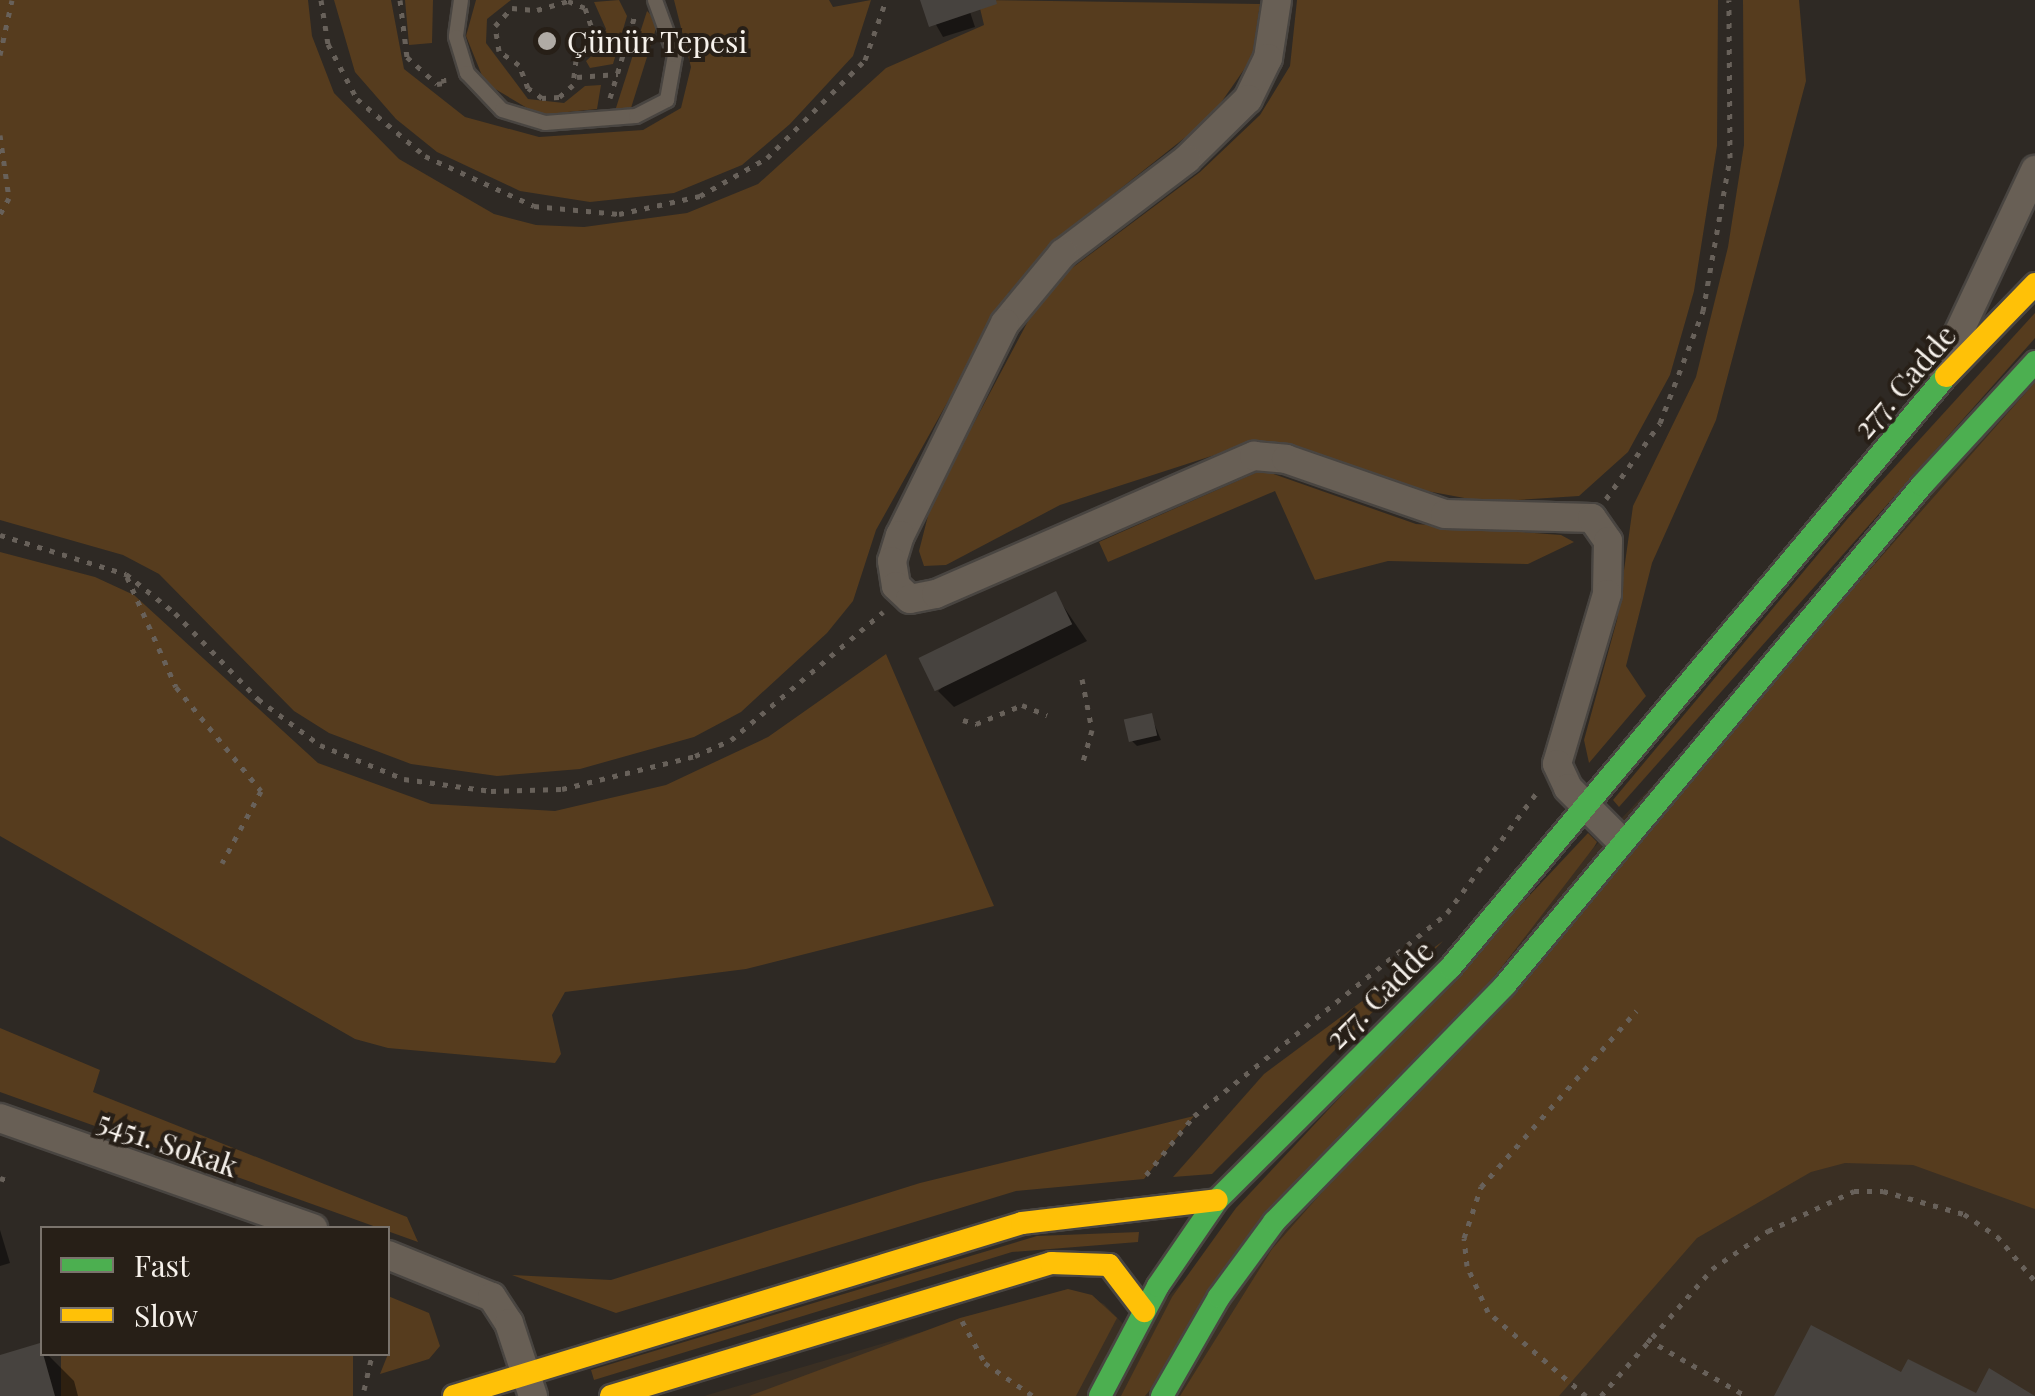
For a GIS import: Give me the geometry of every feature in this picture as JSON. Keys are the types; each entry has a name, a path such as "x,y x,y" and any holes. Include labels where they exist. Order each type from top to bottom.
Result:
{"street":[{"path":"1277,0 1268,58 1248,99 1187,159 1063,253 1005,323 900,535 892,574 902,595 936,594 1254,456 1286,459 1445,514 1592,518 1608,541 1606,594 1558,764 1582,803 1621,840"},
{"path":"1929,394 2035,170"},
{"name":"277. Cadde","path":"1100,1396 1144,1312 1217,1200 1450,968 1582,803 1929,394 2035,284"},
{"path":"1162,1396 1186,1353 1274,1222 1484,1009 1621,840 1922,485 2035,362"},
{"name":"5451. Sokak","path":"0,1118 308,1226"},
{"path":"454,1396 529,1385 1022,1223 1217,1200"},
{"path":"390,1255 492,1297 510,1323 529,1385"},
{"path":"611,1396 1050,1263 1108,1266 1144,1312"}],"lane":[{"path":"460,0 460,56 480,90 502,110 545,123 603,120 648,112 674,88 671,37 655,0"}],"path":[{"path":"0,54 12,0"},
{"path":"400,0 407,57 440,85 442,64"},
{"path":"603,120 640,0"},
{"path":"1592,518 1660,422 1703,311 1730,158 1730,0"},
{"path":"577,77 576,60 594,34 583,3 512,8 499,19 494,35 534,94 559,97 577,77 618,74"},
{"path":"0,135 9,198 0,214"},
{"path":"0,535 126,574 175,612 258,698 320,745 404,780 525,792 632,773 730,740 902,595"},
{"path":"126,574 176,687 260,791 222,862"},
{"path":"1082,679 1092,730 1083,762"},
{"path":"963,720 976,724 1022,704 1047,715"},
{"path":"1126,1208 1194,1116 1447,913 1558,764"},
{"path":"1586,1396 1488,1312 1467,1266 1464,1238 1480,1187 1636,1011"},
{"path":"1601,1396 1688,1290 1742,1247 1854,1192 1883,1191 1964,1214 1997,1236 2035,1281"},
{"path":"960,1318 986,1363 1033,1396"},
{"path":"1647,1339 1746,1396"},
{"path":"364,1390 372,1356"}],"shaded area":[{"path":"0,0 308,0 312,36 334,93 399,159 494,214 536,225 584,227 687,213 758,184 886,68 984,25 978,0 1260,4 1252,58 1211,117 1067,231 1009,292 876,530 853,601 827,633 741,712 694,737 580,769 497,776 411,764 329,733 294,711 159,574 123,555 0,520"},
{"path":"334,0 391,0 404,69 465,117 539,137 643,130 681,108 691,67 674,0 829,0 833,7 871,0 853,56 790,124 742,165 674,193 590,202 520,191 437,152 396,119 355,72"},
{"path":"405,0 433,0 432,43 409,45"},
{"path":"476,0 511,0 487,19 486,43 528,99 564,103 585,86 601,85 597,109 539,115 485,83 466,36"},
{"path":"619,0 627,16 613,64 590,68 586,61 600,48 606,29 594,2"},
{"path":"1297,0 1718,0 1717,146 1694,291 1670,375 1628,452 1579,496 1486,502 1416,489 1299,447 1258,441 1060,505 946,565 924,566 919,551 931,504 1036,306 1068,271 1200,172 1260,115 1290,66"},
{"path":"1743,0 1799,0 1806,81 1716,420 1652,563 1626,666 1646,696 1589,763 1584,740 1617,620 1633,506 1696,377 1728,247 1744,145"},
{"path":"647,11 658,22 631,108 615,111"},
{"path":"2035,313 2035,338 1619,807 1613,800 1849,517"},
{"path":"2035,382 2035,1396 704,1396 1068,1289 1104,1304 1133,1334"},
{"path":"2035,382 2035,1209 1913,1165 1845,1163 1811,1172 1697,1238 1559,1396 1180,1396 1272,1249"},
{"path":"1262,470 1416,524 1561,535 1574,542 1528,564 1388,561 1315,580 1275,491 1108,562 1099,542"},
{"path":"0,552 95,577 134,595 318,763 431,804 555,811 666,785 768,737 886,654 994,906 746,969 565,992 552,1015 561,1054 555,1063 388,1048 355,1039 0,836"},
{"path":"1588,833 1597,842 1594,847 1498,972 1145,1396 1121,1396 1172,1297 1236,1208"},
{"path":"1443,941 1212,1174 1173,1177 1264,1074"},
{"path":"0,1028 100,1070 93,1092 407,1217 418,1242 390,1232 390,1226 373,1226 0,1092"},
{"path":"1194,1116 1144,1179 1016,1191 616,1313 512,1275 611,1280 920,1183"},
{"path":"1139,1232 1138,1242 1012,1252 594,1380 591,1370 1037,1236"},
{"path":"1068,1289 1092,1295 1117,1318 1076,1396 749,1396 960,1318"},
{"path":"390,1297 429,1313 440,1346 429,1359 380,1374 390,1356"},
{"path":"61,1356 353,1356 353,1396 61,1396"}],"building":[{"path":"920,0 996,0 997,4 929,27"},
{"path":"1056,591 1072,624 935,691 918,658"},
{"path":"1152,713 1157,735 1129,742 1124,720"},
{"path":"1811,1325 1901,1372 1908,1359 1976,1393 1989,1368 2035,1396 1774,1396"},
{"path":"40,1343 40,1356 44,1356 55,1396 0,1396 0,1355"}],"traffic: fast":[{"path":"1162,1396 1219,1297 1274,1222 1505,985 1922,485 2035,362"},
{"path":"1100,1396 1158,1286 1217,1200 1450,968 1946,376"}],"traffic: slow":[{"path":"1946,376 2035,284"},
{"path":"454,1396 1022,1223 1217,1200"},
{"path":"611,1396 1051,1263 1109,1265 1144,1311"}],"place":[{"name":"Çünür Tepesi","path":"547,41"}]}
